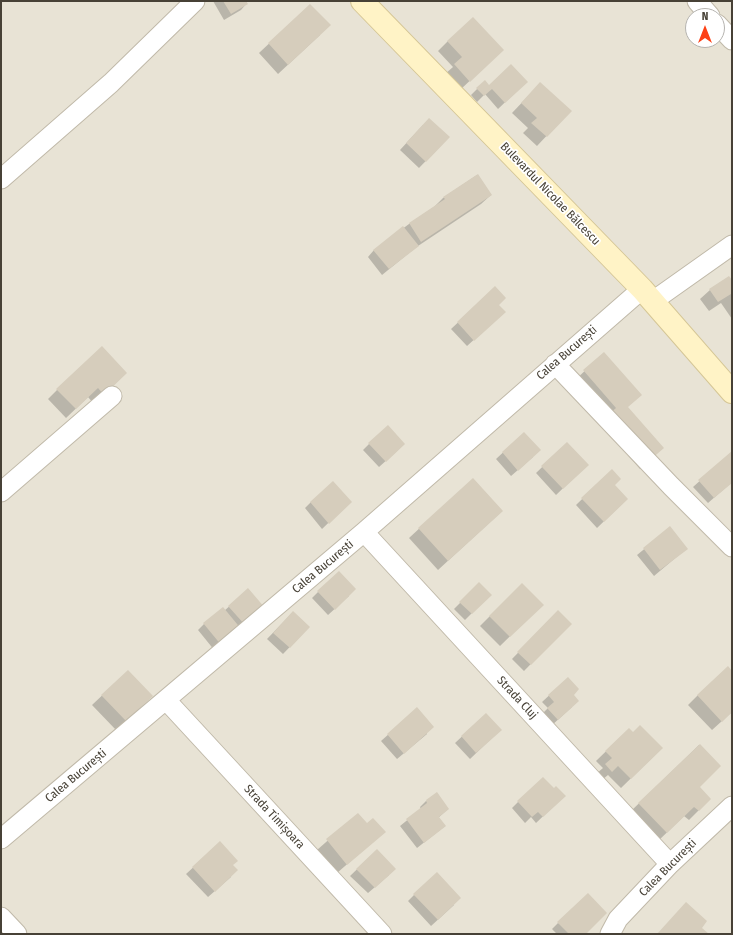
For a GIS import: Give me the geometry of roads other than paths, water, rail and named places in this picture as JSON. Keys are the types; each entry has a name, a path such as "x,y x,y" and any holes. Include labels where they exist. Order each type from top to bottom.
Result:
{"main road":[{"name":"Bulevardul Nicolae Bălcescu","path":"362,1 647,295 732,392"}],"street":[{"path":"1,178 110,83 195,1"},
{"path":"725,33 732,40"},
{"name":"Calea București","path":"1,839 364,532 555,364 647,295 732,244"},
{"path":"555,364 671,486 732,547"},
{"path":"1,492 112,396"},
{"name":"Strada Cluj","path":"364,532 670,864"},
{"name":"Strada Timișoara","path":"166,700 382,934"},
{"name":"Calea București","path":"610,934 618,919 670,864 732,806"},
{"path":"1,917 17,934"}]}
